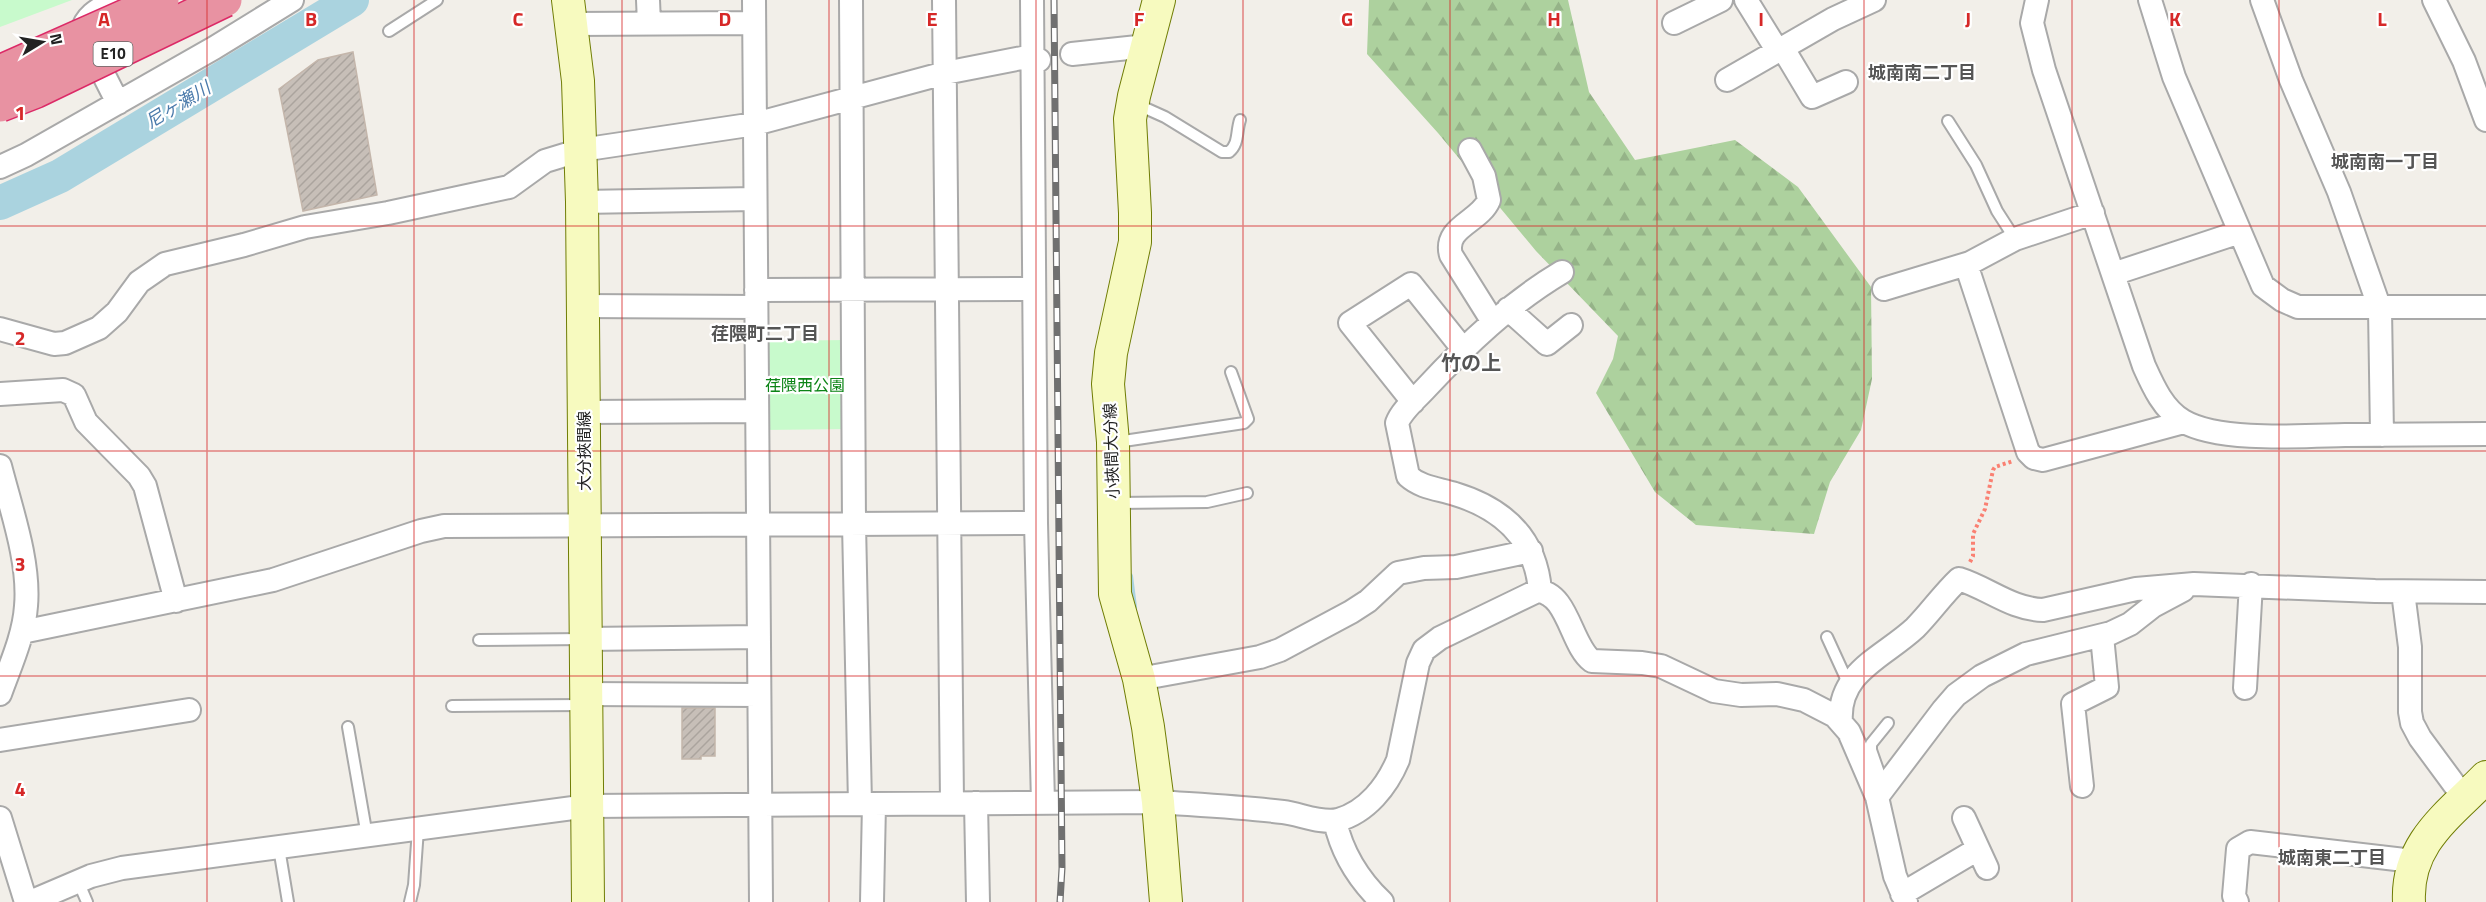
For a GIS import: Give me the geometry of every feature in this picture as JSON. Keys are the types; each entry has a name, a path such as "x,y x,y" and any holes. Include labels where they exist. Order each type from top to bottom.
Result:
{"highway":[{"name":"E10","path":"0,72 162,0"},
{"name":"E10","path":"0,105 36,91 225,0"}],"main road":[{"name":"小挾間大分線","path":"1159,0 1133,102 1130,138 1135,242 1109,371 1113,442 1114,594 1140,679 1158,802 1166,902"},
{"name":"大分挾間線","path":"570,12 581,150 588,902"},
{"path":"2409,902 2409,879 2413,861 2421,845 2486,777"}],"street":[{"path":"115,0 93,13 86,21 82,32 118,103"},
{"path":"0,167 26,155 118,103 292,0"},
{"path":"648,0 648,23"},
{"path":"754,0 761,902"},
{"path":"852,0 854,524 873,902"},
{"path":"944,0 952,803"},
{"path":"1032,0 1036,58 1034,288 1036,523 1043,803"},
{"path":"1674,23 1721,0"},
{"path":"1746,0 1812,97 1846,82"},
{"path":"1727,80 1780,49 1874,0"},
{"path":"2037,0 2032,23 2035,38 2149,377 2169,410 2184,422 2196,427 2245,434 2486,434"},
{"path":"2151,0 2174,77 2263,286 2282,300 2298,307 2380,309 2486,307"},
{"path":"2262,0 2291,80 2339,192 2380,309 2382,435"},
{"path":"2434,0 2464,61 2486,120"},
{"path":"570,12 648,23 754,23"},
{"path":"1072,54 1147,46"},
{"path":"0,329 54,344 65,343 99,328 117,312 139,282 165,264 244,245 304,227 388,213 509,188 545,161 581,150 754,124 945,73 1036,58"},
{"path":"1470,150 1484,176 1489,200 1478,215 1455,233 1449,247 1451,255 1501,315 1547,344 1571,325"},
{"path":"582,202 755,199"},
{"path":"1884,289 1970,263 2015,239 2092,213"},
{"path":"2113,274 2240,232"},
{"path":"1970,263 1968,270 2031,456 2043,460 2184,422"},
{"path":"1540,591 1538,570 1530,551 1513,526 1500,515 1472,500 1419,484 1408,476 1397,423 1399,417 1463,349 1526,294 1562,272"},
{"path":"1413,402 1350,323 1411,284 1463,349"},
{"path":"583,306 756,298 853,290 1034,288"},
{"path":"0,394 63,390 74,395 86,422 139,476 145,486 176,601"},
{"path":"584,412 757,411"},
{"path":"0,466 4,495 26,580 26,607 22,632 0,694"},
{"path":"22,632 273,580 421,531 444,526 1036,523"},
{"path":"1140,679 1260,657 1280,650 1368,601 1398,573 1416,569 1456,567 1530,551"},
{"path":"1841,722 1842,699 1849,685 1868,664 1916,627 1959,579 2014,605 2043,610 2136,589 2194,584 2251,584 2403,592 2486,592"},
{"path":"1880,792 1956,695 1982,676 2033,652 2102,636 2130,624 2153,606 2194,584"},
{"path":"2245,688 2251,584"},
{"path":"0,818 28,902 78,881 122,868 588,806 1158,802 1231,806 1335,821 1356,813 1365,806 1394,770 1418,663 1424,650 1448,633 1540,591 1547,594 1559,606 1584,654 1592,661 1661,666 1701,687 1728,695 1777,694 1804,700 1823,709 1841,722 1849,732 1880,792 1891,864 1904,898 1983,858 1964,818"},
{"path":"2403,592 2410,647 2412,723 2420,738 2464,799"},
{"path":"2082,786 2073,704 2107,687 2102,636"},
{"path":"585,639 759,637"},
{"path":"586,699 759,695"},
{"path":"0,740 189,710"},
{"path":"976,803 978,902"},
{"path":"1335,821 1345,854 1363,882 1382,902"},
{"path":"2237,902 2234,896 2238,849 2250,842 2413,861"}],"lane":[{"path":"389,31 437,0"},
{"path":"1133,102 1165,117 1222,152 1229,152 1236,143 1236,130 1240,120"},
{"path":"1948,121 1976,165 1997,211 2015,239"},
{"path":"1113,442 1236,426 1244,423 1248,419 1232,372"},
{"path":"1114,502 1200,502 1247,493"},
{"path":"1827,637 1849,685"},
{"path":"479,640 585,639"},
{"path":"452,706 586,699"},
{"path":"1880,792 1871,750 1872,744 1888,723"},
{"path":"348,727 367,836"},
{"path":"410,902 414,885 418,829"},
{"path":"279,848 288,902"},
{"path":"78,881 87,902"}],"path":[{"path":"1959,579 1973,556 1973,534 1986,509 1993,470 1995,467 2031,456"}],"green space":[{"path":"0,0 72,0 0,27"},
{"path":"1369,0 1568,0 1589,92 1635,160 1735,140 1798,187 1871,287 1872,379 1861,430 1830,482 1814,534 1696,525 1655,492 1596,393 1613,359 1618,336 1536,251 1438,133 1367,54"},
{"name":"荏隈西公園","path":"847,340 848,429 764,430 763,341"}],"building":[{"path":"353,52 377,195 303,211 279,89 318,60"},
{"path":"682,708 715,708 715,756 682,759"}],"waterway":[{"name":"尼ヶ瀬川","path":"0,203 60,176 352,0"},
{"path":"1130,576 1134,607"}],"railway":[{"path":"1054,0 1062,868 1060,902"}],"district":[{"name":"城南南二丁目","path":"1922,73"},
{"name":"城南南一丁目","path":"2385,162"},
{"name":"荏隈町二丁目","path":"765,334"},
{"name":"竹の上","path":"1471,363"},
{"name":"城南東二丁目","path":"2332,858"}]}
